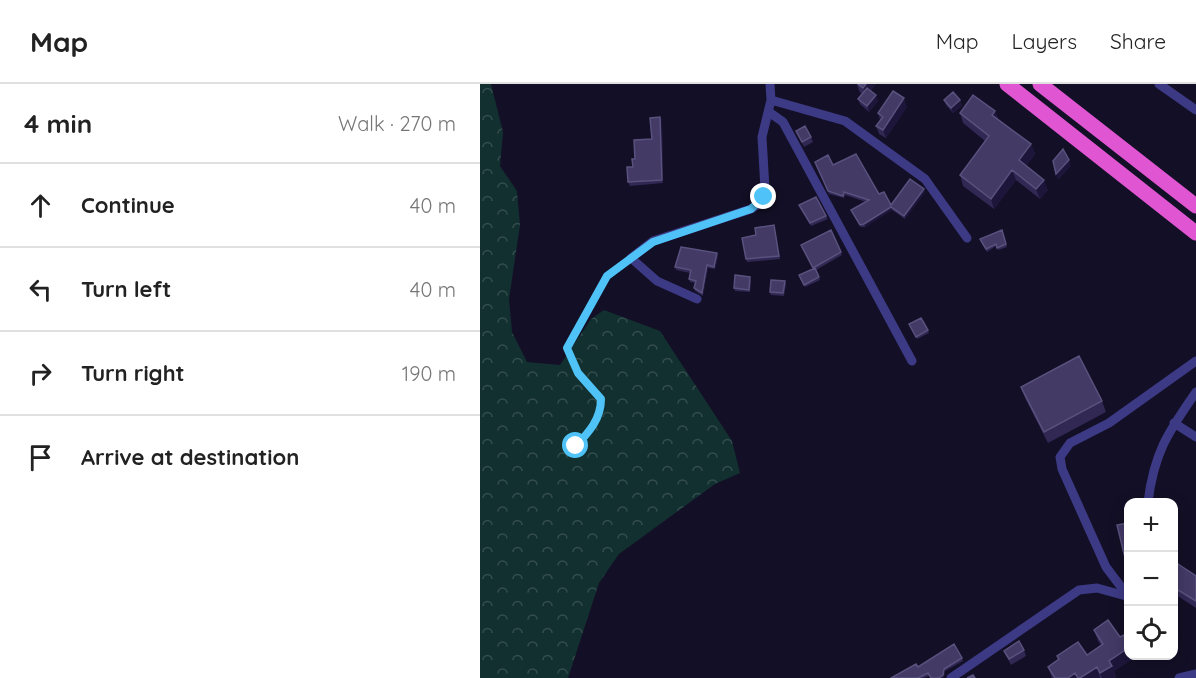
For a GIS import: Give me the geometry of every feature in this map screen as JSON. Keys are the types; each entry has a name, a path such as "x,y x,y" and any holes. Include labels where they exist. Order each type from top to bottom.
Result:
{"highway":[{"path":"1007,84 1196,233"},
{"path":"1040,84 1196,206"}],"street":[{"path":"697,299 657,281 631,258 653,242 751,209 762,202 765,189 762,137 763,124 769,112 771,100 770,84"},
{"path":"1159,84 1196,110"},
{"path":"771,100 845,121 926,179 967,238"},
{"path":"769,112 783,122 912,361"},
{"path":"1124,592 1106,567 1062,469 1060,457 1070,443 1109,423 1196,361"},
{"path":"1149,498 1156,457 1174,423 1196,392"},
{"path":"1174,423 1196,436"},
{"path":"951,678 1080,590 1097,588 1124,596"},
{"path":"1179,678 1196,674"}],"path":[{"path":"576,446 591,430 601,412 601,399 578,373 567,348 607,276 631,258"}],"green space":[{"path":"480,84 491,84 503,132 500,166 517,191 520,225 509,299 512,332 527,362 560,365 591,319 604,310 660,331 732,441 740,473 715,484 619,554 599,583 568,678 480,678"}],"building":[{"path":"867,88 876,95 867,106 858,99"},
{"path":"893,91 904,98 883,130 876,126 883,117 878,113"},
{"path":"953,92 960,100 951,108 944,100"},
{"path":"973,95 995,111 992,115 1031,144 1019,160 1044,180 1036,189 1012,170 991,199 960,175 989,136 960,113"},
{"path":"660,117 662,180 628,182 627,167 633,167 632,159 635,159 634,140 652,139 650,118"},
{"path":"805,126 811,137 802,142 796,131"},
{"path":"1063,149 1069,160 1056,174 1053,161"},
{"path":"856,154 879,194 884,192 891,205 910,179 924,189 904,216 891,207 860,225 851,210 869,200 844,192 843,196 828,191 815,162 828,155 833,165"},
{"path":"816,197 826,216 810,223 799,205"},
{"path":"774,225 779,256 746,259 742,238 756,235 755,228"},
{"path":"831,230 841,252 813,268 801,245"},
{"path":"1002,230 1006,244 997,248 996,244 986,249 980,239"},
{"path":"681,247 717,253 714,267 707,265 702,293 694,288 696,281 689,279 691,270 675,267"},
{"path":"815,268 819,277 804,285 799,275"},
{"path":"735,275 750,277 749,290 734,288"},
{"path":"771,280 785,281 783,293 770,292"},
{"path":"921,318 928,330 916,337 909,324"},
{"path":"1079,356 1102,401 1044,432 1021,387"},
{"path":"1124,524 1124,554 1117,525"},
{"path":"1178,564 1196,576 1196,601 1178,590"},
{"path":"1108,620 1120,637 1124,635 1124,651 1109,661 1112,666 1100,673 1097,667 1080,678 1075,673 1068,678 1055,678 1048,667 1059,659 1057,656 1078,642 1087,655 1103,644 1094,630"},
{"path":"1019,641 1024,650 1009,659 1004,651"},
{"path":"954,644 962,658 944,669 943,675 939,678 931,678 928,673 918,678 891,678 916,664 918,667"}],"route":[{"path":"576,446 591,430 601,412 601,399 578,373 567,348 607,276 653,242 712,220 751,209 762,202 764,197"}]}
